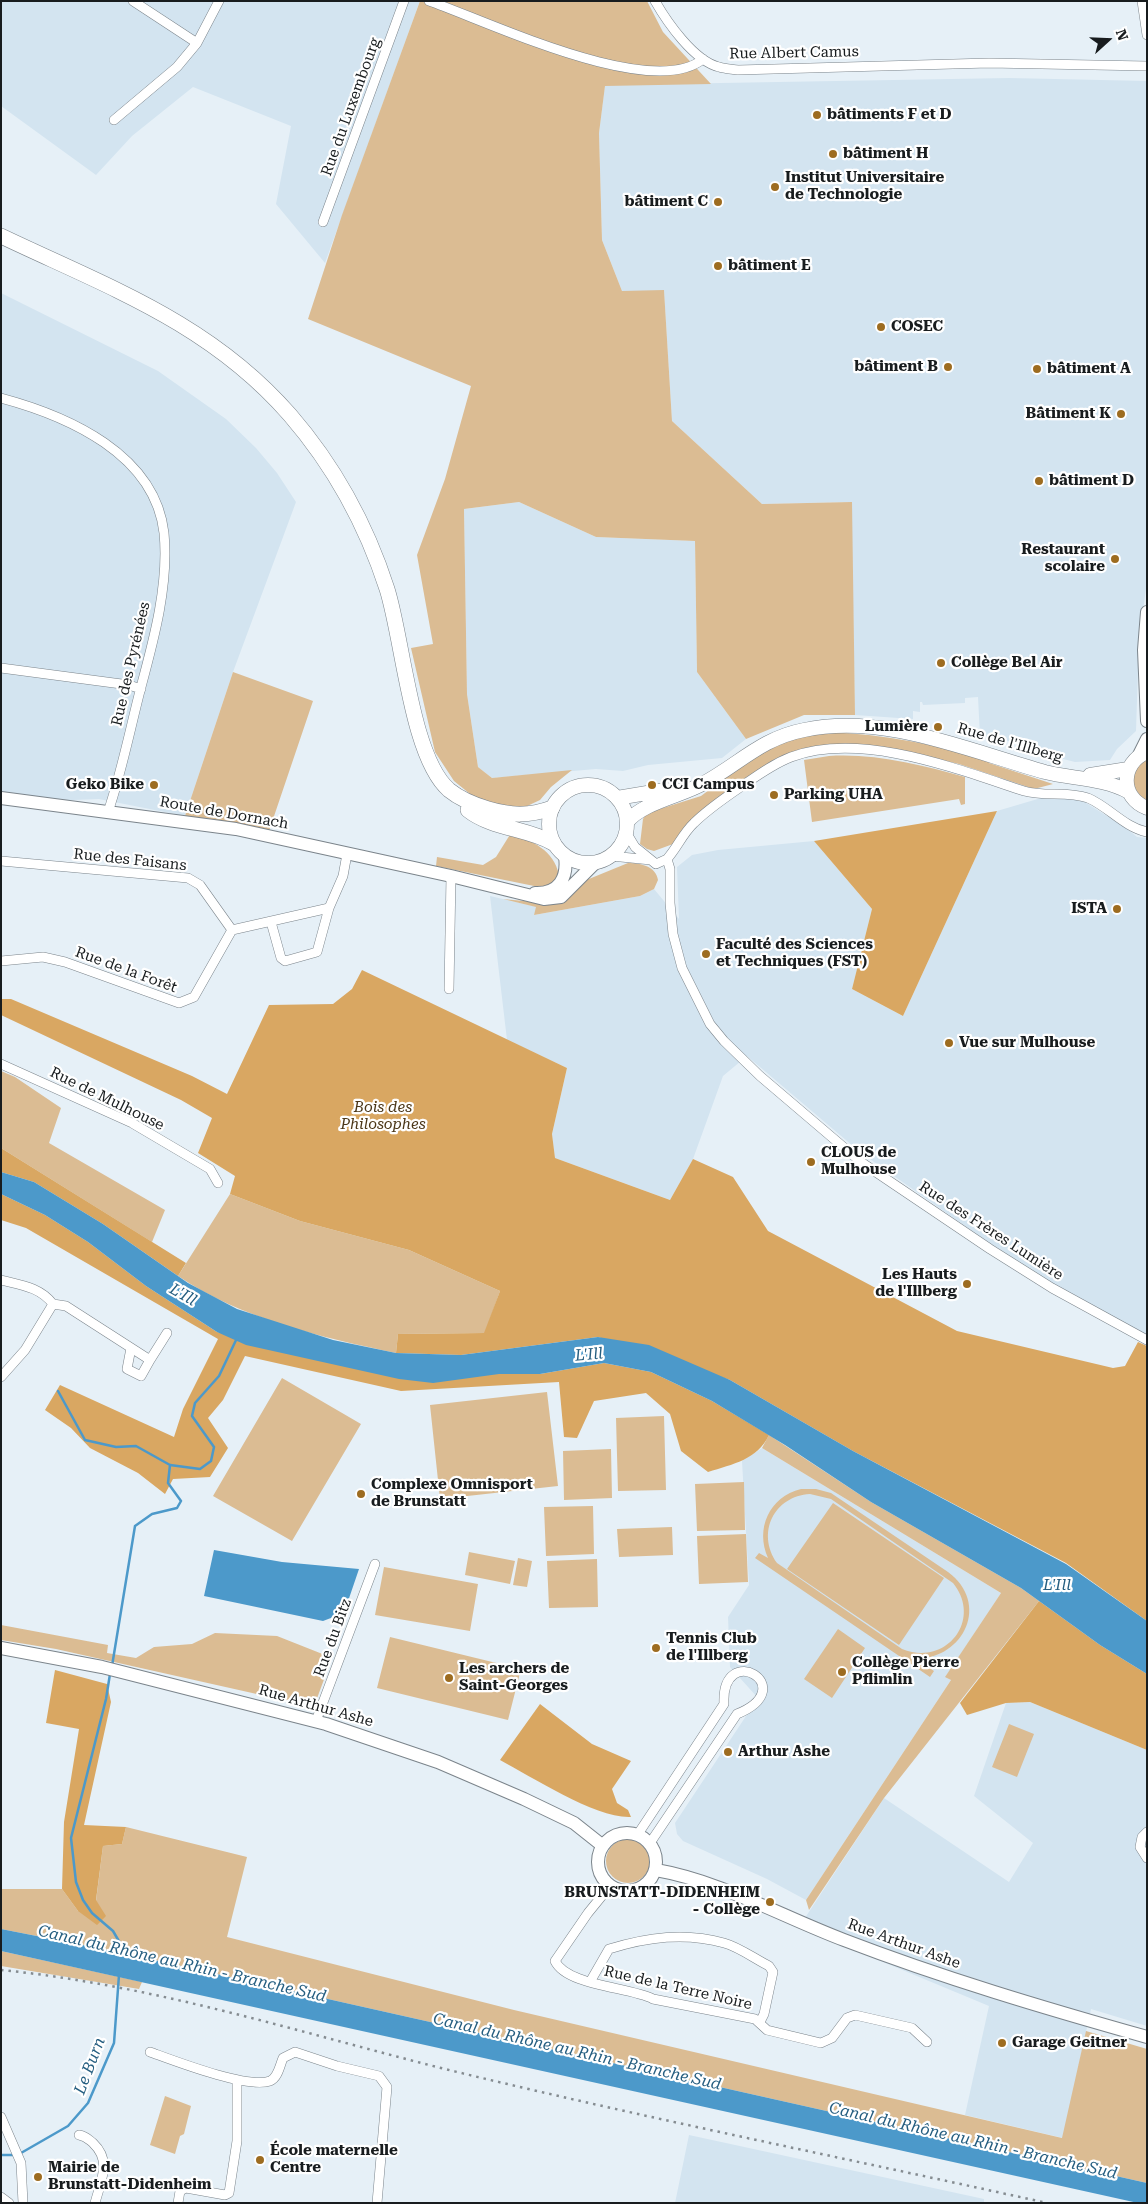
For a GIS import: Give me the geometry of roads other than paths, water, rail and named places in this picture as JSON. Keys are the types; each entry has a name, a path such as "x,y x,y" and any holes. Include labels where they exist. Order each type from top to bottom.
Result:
{"highway":[{"path":"1,236 136,298 177,320 210,342 266,388 324,457 362,521 387,590 424,747 442,782 473,814 543,837 553,844"},
{"path":"456,795 481,807 510,815 528,815 552,808"}],"main road":[{"path":"1147,612 1144,650 1147,721"},
{"name":"Rue de l'Illberg","path":"684,791 703,784 762,745 804,730 852,726 936,739 996,755 1042,771 1113,784 1129,792"},
{"path":"1147,740 1142,755 1128,769 1126,781 1129,792 1135,802 1147,808"},
{"name":"Rue de l'Illberg","path":"1076,778 1128,769"},
{"path":"595,863 579,862 565,856 553,844 548,820 552,808 564,792 585,784 605,788 618,798 627,827"},
{"path":"618,798 665,790 684,791"},
{"path":"515,891 554,900 570,888 595,863 610,856 622,842 627,827 637,812 684,791"},
{"name":"Route de Dornach","path":"1,798 236,830 515,891"},
{"path":"515,891 542,893 557,888 566,872 565,856"},
{"name":"Rue Arthur Ashe","path":"1,1648 121,1671 316,1721 438,1762 524,1799 574,1823 603,1846"},
{"path":"620,1833 638,1834 650,1843 656,1856 656,1870 651,1880 640,1889 628,1891 610,1886 604,1880 598,1866 603,1846 613,1836 620,1833"},
{"name":"Rue Arthur Ashe","path":"656,1870 697,1880 806,1925 952,1980 1147,2037"}],"street":[{"path":"133,1 197,43"},
{"path":"114,120 177,67 197,43 219,1"},
{"name":"Rue du Luxembourg","path":"323,222 404,1"},
{"path":"429,1 550,47 636,70 684,70 693,67 703,59 677,33 655,1"},
{"path":"1142,1 1147,35"},
{"name":"Rue Albert Camus","path":"703,59 718,67 738,70 999,63 1147,66"},
{"name":"Rue des Pyrénées","path":"1,398 56,416 89,432 120,455 146,485 159,512 164,532 165,552 161,592 151,652 108,812"},
{"path":"1,668 141,688"},
{"path":"610,856 653,862 666,859 687,830 701,816 752,780 792,757 821,750 858,750 935,762 1026,791 1066,794 1088,798 1135,828 1147,832"},
{"path":"627,827 635,847 653,862"},
{"path":"271,922 281,958 285,961 317,952 329,908 343,876 348,854"},
{"name":"Rue des Frères Lumière","path":"666,859 671,874 670,903 674,934 682,968 710,1024 724,1041 760,1076 861,1162 990,1249 1052,1288 1147,1340"},
{"name":"Rue des Faisans","path":"1,861 188,878 200,885 232,930"},
{"path":"445,875 449,989"},
{"path":"232,930 329,908"},
{"name":"Rue de la Forêt","path":"1,961 43,957 65,962 179,1003 194,997 232,930"},
{"name":"Rue de Mulhouse","path":"1,1064 132,1122 210,1168 218,1183"},
{"path":"1,1280 45,1294 52,1304 66,1306 150,1360"},
{"path":"1,1377 25,1350 52,1304"},
{"path":"131,1348 128,1369 141,1376 167,1333"},
{"name":"Rue du Bitz","path":"316,1721 374,1564"},
{"path":"638,1834 724,1704 724,1691 727,1680 735,1673 746,1671 756,1675 761,1682 764,1692 760,1701 753,1708 737,1714 650,1843"},
{"path":"1147,1832 1142,1837 1140,1847 1147,1858"},
{"name":"Rue de la Terre Noire","path":"610,1886 588,1913 556,1961 562,1970 590,1982 643,1994 654,1999 755,2019 766,2030 821,2043 832,2038 847,2018 855,2015 912,2028 927,2042"},
{"name":"Rue de la Terre Noire","path":"590,1982 609,1949 638,1940 684,1935 726,1943 769,1966 773,1972 764,2014 760,2022"},
{"path":"150,2052 237,2080 269,2081 275,2078 283,2058 295,2052 338,2066 379,2076 387,2088 377,2203"},
{"path":"178,2203 180,2191 186,2188 225,2196 229,2193 237,2141 237,2080"},
{"path":"1,2117 21,2163 23,2203"},
{"path":"79,2135 86,2136 101,2151 104,2158 104,2170 95,2203"},
{"path":"1,2197 9,2203"}],"water":[{"name":"L'Ill","path":"1,1172 34,1182 103,1224 188,1283 237,1309 333,1340 396,1353 461,1355 598,1337 649,1345 730,1380 853,1451 1066,1564 1147,1621 1147,1674 1100,1645 1021,1588 871,1502 785,1445 712,1401 651,1372 604,1363 540,1374 499,1374 433,1383 399,1379 246,1345 217,1332 146,1286 88,1242 45,1215 1,1194"},
{"path":"214,1550 282,1562 359,1569 344,1613 323,1621 204,1596"},
{"path":"1,1929 123,1953 1147,2183 1147,2203 1138,2203 1,1951"}],"waterway":[{"path":"58,1391 85,1440 116,1447 136,1446 170,1465 200,1469 211,1461 214,1447 192,1416 195,1403 219,1376 237,1338"},
{"path":"112,1666 135,1526 152,1514 177,1508 181,1501 168,1483 170,1465"},
{"name":"Canal du Rhône au Rhin - Branche Sud","path":"110,1674 106,1699 71,1838 76,1882 83,1900 92,1913 113,1931 120,1943 122,1955"},
{"name":"Le Burn","path":"21,2153 68,2126 88,2103 114,2043 119,1975"},
{"name":"Le Burn","path":"1,2155 13,2155"}],"railway":[{"path":"1,1970 59,1977 172,1999 527,2089 1047,2203"}],"place":[{"name":"bâtiments F et D","path":"817,115"},
{"name":"bâtiment H","path":"833,154"},
{"name":"Institut Universitaire de Technologie","path":"775,187"},
{"name":"bâtiment C","path":"718,202"},
{"name":"bâtiment E","path":"718,266"},
{"name":"COSEC","path":"881,327"},
{"name":"bâtiment B","path":"948,367"},
{"name":"bâtiment A","path":"1037,369"},
{"name":"Bâtiment K","path":"1121,414"},
{"name":"bâtiment D","path":"1039,481"},
{"name":"Restaurant scolaire","path":"1115,559"},
{"name":"Collège Bel Air","path":"941,663"},
{"name":"Lumière","path":"938,727"},
{"name":"Geko Bike","path":"154,785"},
{"name":"CCI Campus","path":"652,785"},
{"name":"Parking UHA","path":"774,795"},
{"name":"ISTA","path":"1117,909"},
{"name":"Faculté des Sciences et Techniques (FST)","path":"706,954"},
{"name":"Vue sur Mulhouse","path":"949,1043"},
{"name":"CLOUS de Mulhouse","path":"811,1162"},
{"name":"Les Hauts de l'Illberg","path":"967,1284"},
{"name":"Complexe Omnisport de Brunstatt","path":"361,1494"},
{"name":"Tennis Club de l'Illberg","path":"656,1648"},
{"name":"Collège Pierre Pflimlin","path":"842,1672"},
{"name":"Les archers de Saint-Georges","path":"449,1678"},
{"name":"Arthur Ashe","path":"728,1752"},
{"name":"BRUNSTATT-DIDENHEIM - Collège","path":"770,1902"},
{"name":"Garage Geitner","path":"1002,2043"},
{"name":"École maternelle Centre","path":"260,2160"},
{"name":"Mairie de Brunstatt-Didenheim","path":"38,2177"}],"park label":[{"name":"Bois des Philosophes","path":"383,1116"}]}
